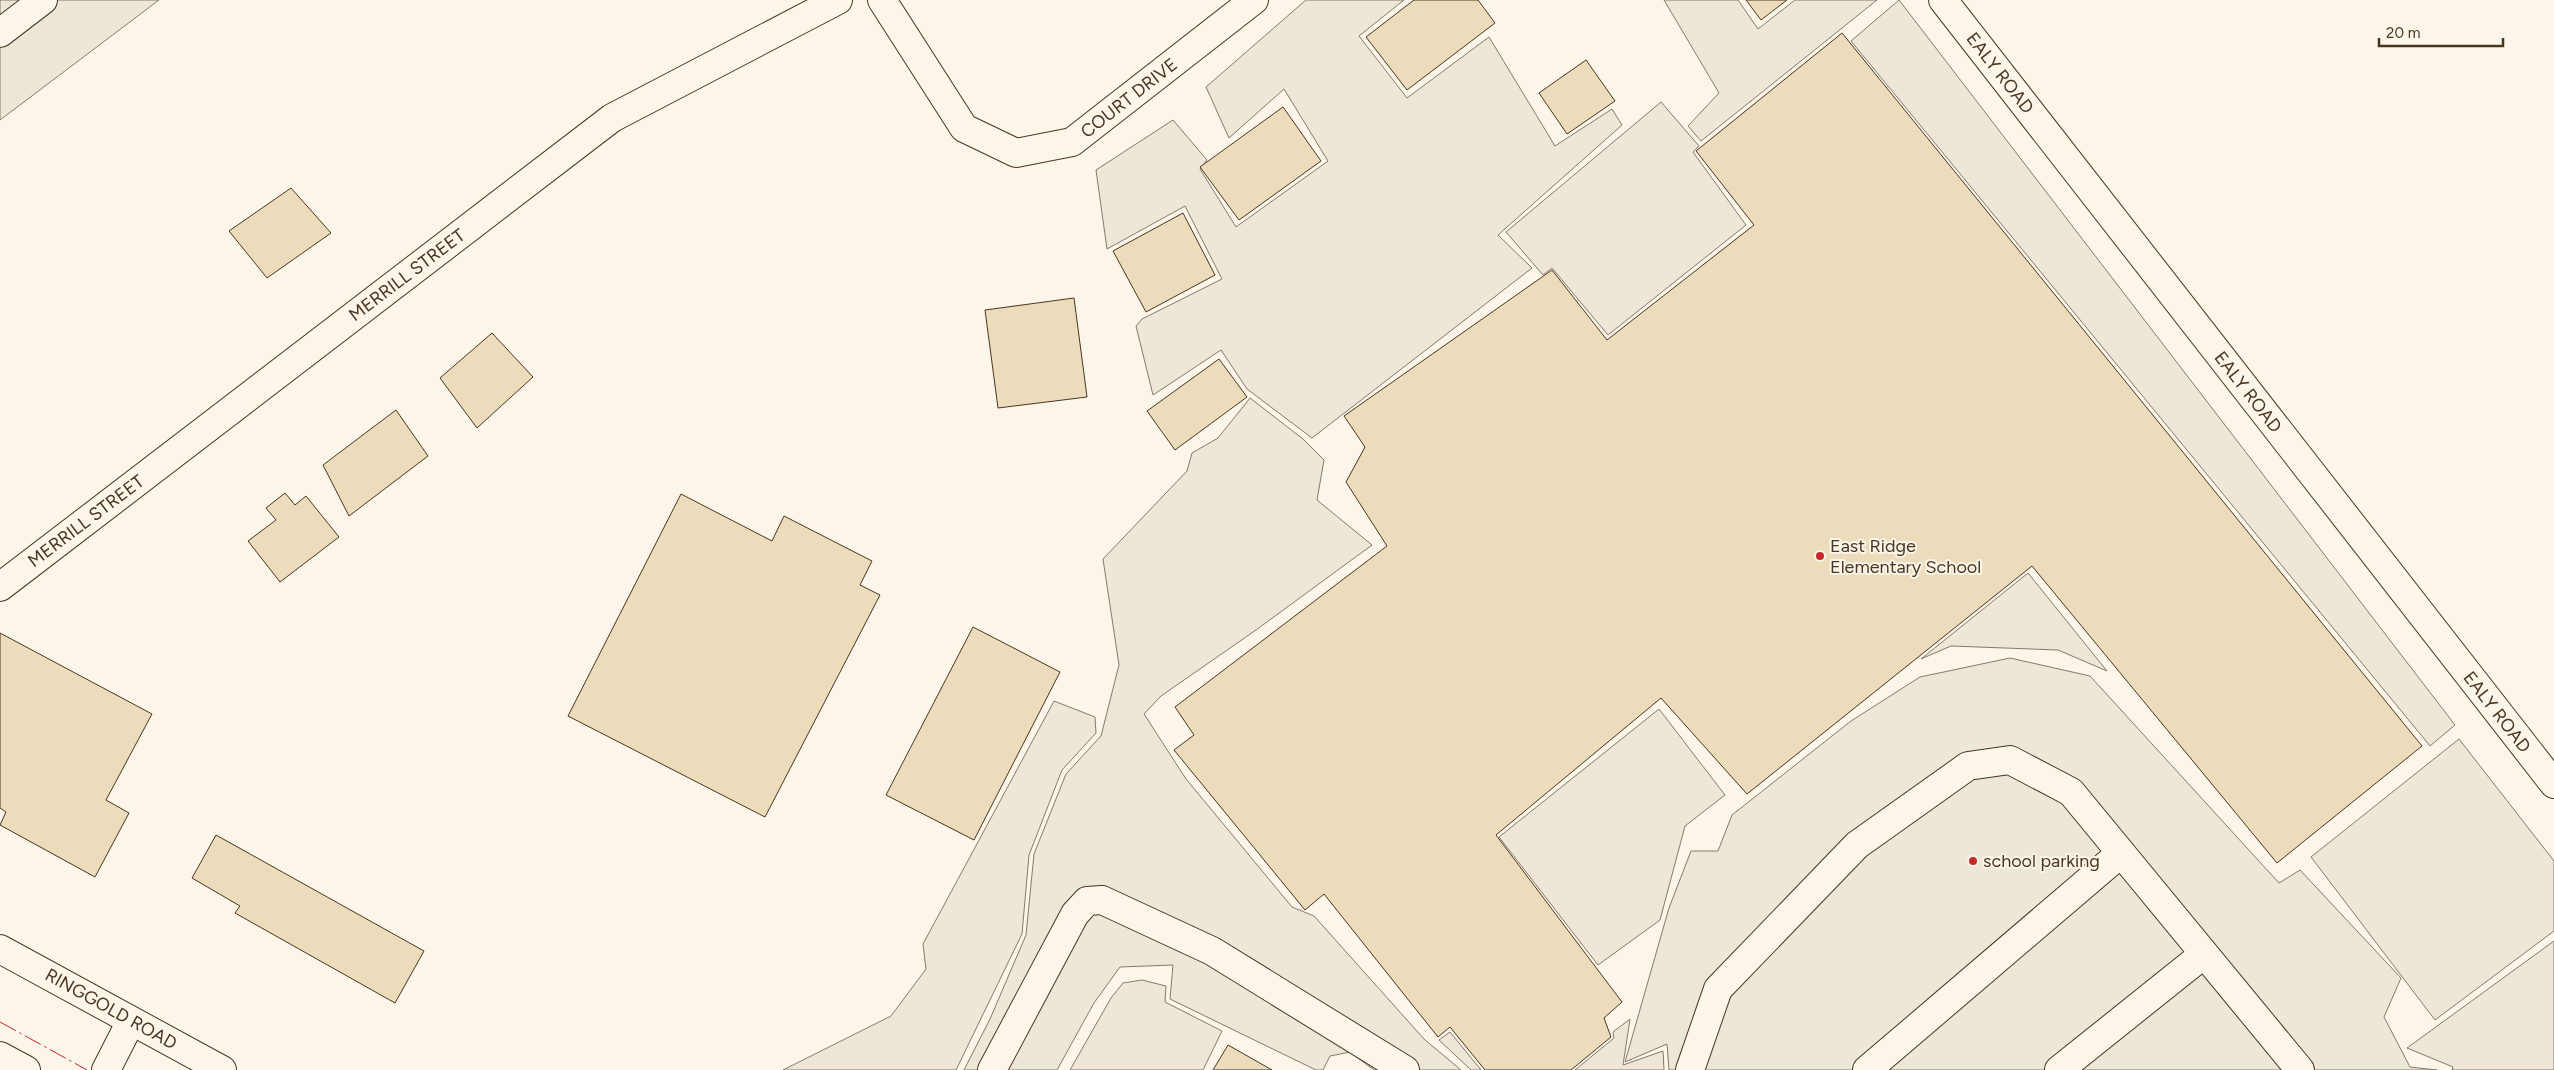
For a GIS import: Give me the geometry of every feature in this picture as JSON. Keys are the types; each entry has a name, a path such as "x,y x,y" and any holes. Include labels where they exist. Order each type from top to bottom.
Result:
{"street":[{"path":"0,33 43,0"},
{"name":"MERRILL STREET","path":"0,587 612,118 838,0"},
{"name":"COURT DRIVE","path":"882,0 964,128 1016,153 1072,142 1254,0"},
{"name":"EALY ROAD","path":"1943,0 2554,784"},
{"path":"1690,1070 1718,990 1857,846 1968,766 2010,760 2071,792 2300,1070"},
{"path":"1867,1070 2120,853"},
{"path":"992,1070 1075,914 1088,901 1102,900 1212,951 1405,1070"},
{"name":"RINGGOLD ROAD","path":"0,949 222,1070"},
{"path":"2059,1070 2204,954"},
{"path":"106,1070 131,1020"},
{"path":"0,1056 26,1070"}],"shaded area":[{"path":"0,0 159,0 0,120"},
{"path":"1306,0 1404,0 1359,36 1407,98 1489,37 1555,146 1612,109 1622,125 1498,235 1532,268 1312,438 1247,389 1221,350 1153,395 1136,326 1142,319 1222,279 1185,206 1107,249 1096,170 1173,120 1207,160 1200,169 1236,227 1328,161 1284,89 1229,138 1206,87"},
{"path":"1664,0 1738,0 1758,29 1795,0 1877,0 1701,141 1688,126 1719,93"},
{"path":"1899,0 2455,725 2430,746 1851,41"},
{"path":"1661,102 1699,146 1693,152 1746,225 1608,335 1552,268 1543,275 1506,232"},
{"path":"1250,398 1303,439 1324,460 1317,500 1372,545 1256,630 1161,696 1144,714 1186,779 1292,907 1314,916 1424,1039 1461,1070 1374,1070 1350,1052 1330,1056 1323,1070 1316,1070 1170,999 1173,965 1120,967 1094,1003 1057,1070 964,1070 990,1019 1026,935 1034,854 1066,774 1101,736 1119,665 1103,559 1187,471 1192,453 1218,438"},
{"path":"2028,573 2107,671 2058,650 1951,646 1921,659"},
{"name":"school parking","path":"2010,658 2090,676 2279,883 2300,870 2401,978 2384,1017 2410,1067 2437,1070 1669,1070 1667,1044 1625,1062 1669,908 1691,851 1718,851 1732,815 1851,721 1920,677"},
{"path":"1054,701 1095,717 1096,733 1062,770 1029,855 1022,934 956,1070 783,1070 891,1016 926,969 923,944"},
{"path":"1659,709 1725,795 1685,826 1660,920 1598,965 1499,837"},
{"path":"2459,739 2554,861 2554,931 2435,1020 2311,857"},
{"path":"2554,941 2554,1070 2452,1070 2453,1067 2407,1048"},
{"path":"1142,980 1166,986 1165,1002 1222,1031 1203,1070 1070,1070 1111,998 1123,983"},
{"path":"1630,1019 1623,1065 1663,1051 1664,1070 1575,1070 1614,1038 1613,1032"},
{"path":"1450,1032 1481,1070 1471,1070 1439,1040"}],"building":[{"path":"1414,0 1478,0 1495,23 1407,90 1366,37"},
{"path":"1746,0 1787,0 1761,20"},
{"name":"East Ridge Elementary School","path":"1842,33 2422,746 2277,863 2032,566 1747,794 1661,698 1496,835 1622,1002 1604,1018 1611,1037 1571,1070 1485,1070 1450,1027 1438,1037 1324,894 1305,910 1174,750 1194,735 1175,707 1387,546 1346,482 1365,447 1344,416 1552,270 1607,340 1754,225 1696,151"},
{"path":"1586,60 1615,101 1567,134 1539,93"},
{"path":"1283,107 1321,161 1239,220 1200,167"},
{"path":"291,188 331,233 267,278 229,231"},
{"path":"1183,213 1215,275 1146,312 1113,251"},
{"path":"1074,298 1087,397 998,408 985,310"},
{"path":"492,333 533,377 477,428 440,378"},
{"path":"1219,359 1247,397 1175,450 1147,411"},
{"path":"396,410 428,456 349,516 323,465"},
{"path":"285,493 295,505 306,496 339,537 280,582 248,541 276,520 266,508"},
{"path":"681,494 772,541 784,516 872,561 860,585 880,595 765,817 568,716"},
{"path":"973,627 1060,672 974,840 886,795"},
{"path":"0,633 152,714 106,800 129,813 95,877 0,825 6,812 0,808"},
{"path":"216,835 424,951 395,1003 235,913 240,906 192,878"},
{"path":"1228,1045 1272,1070 1213,1070"}],"power":[{"path":"0,1022 87,1070"}],"place":[{"name":"East Ridge Elementary School","path":"1820,556"},
{"name":"school parking","path":"1973,861"}]}
